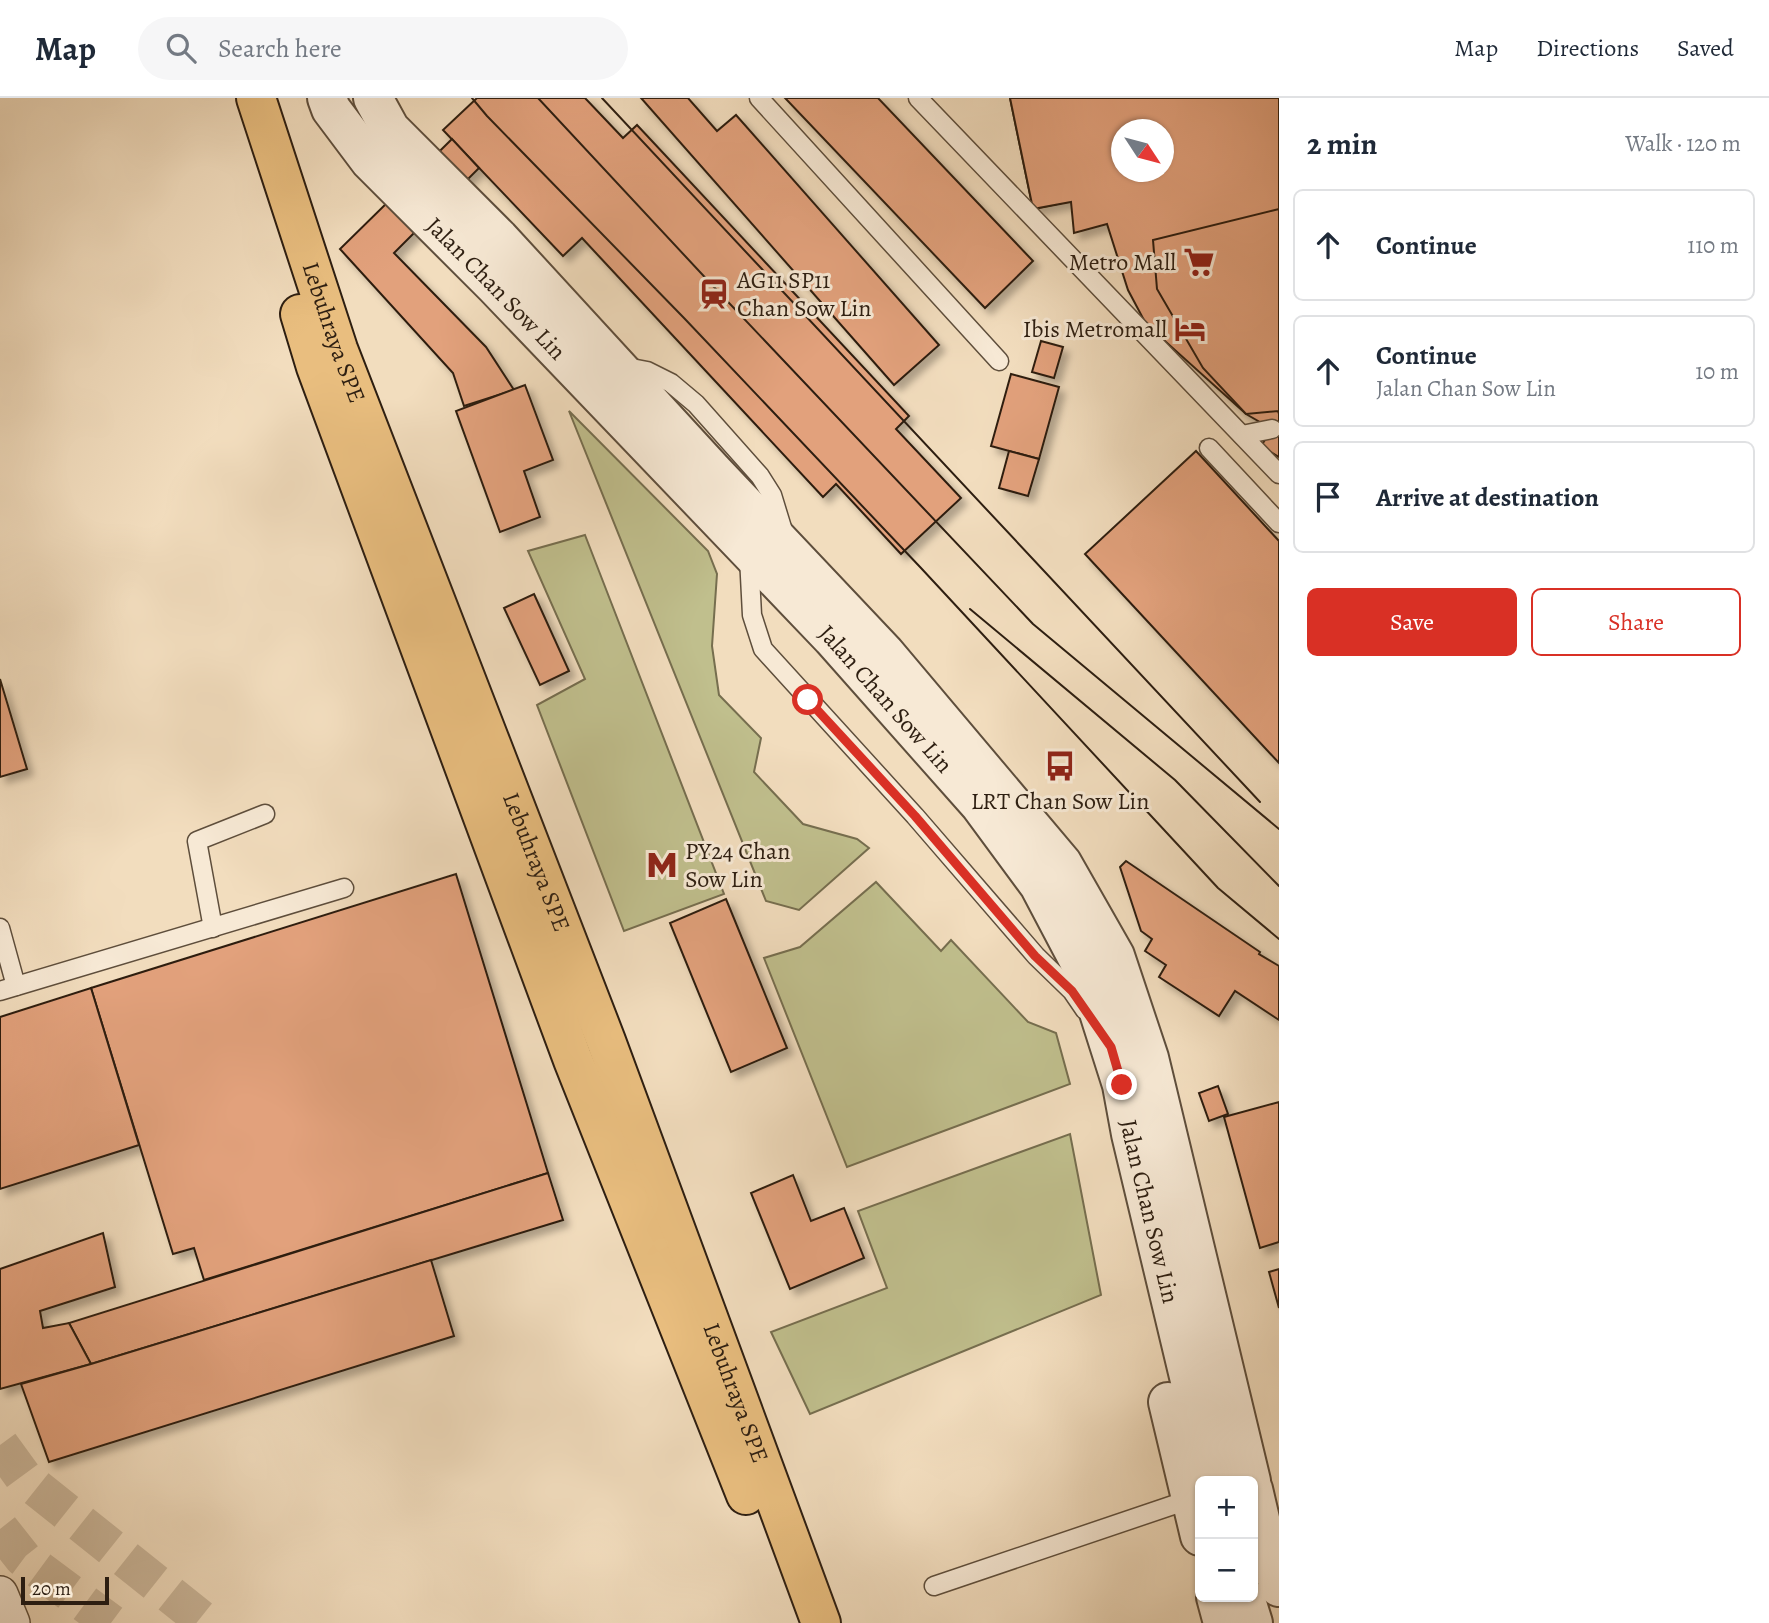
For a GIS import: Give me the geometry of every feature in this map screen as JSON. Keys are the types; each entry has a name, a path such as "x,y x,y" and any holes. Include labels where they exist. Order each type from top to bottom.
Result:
{"highway":[{"name":"Lebuhraya SPE","path":"233,98 316,367 573,1059 797,1623"},
{"name":"Lebuhraya SPE","path":"256,98 338,349 606,1041 821,1623"}],"street":[{"name":"Jalan Chan Sow Lin","path":"327,98 331,108 370,161 495,286 767,549 885,653 1062,863 1115,956 1149,1058 1250,1476"},
{"name":"Jalan Chan Sow Lin","path":"373,98 390,129 499,238 615,365 767,549 832,638 980,805 1040,885 1088,978 1122,1085 1131,1134 1139,1278 1199,1476"},
{"path":"1182,1191 1230,1301 1279,1484"},
{"path":"1258,1510 1279,1587"},
{"path":"0,1594 12,1623"},
{"path":"1217,1602 1223,1623"},
{"path":"1246,1602 1252,1623"}],"lane":[{"path":"759,98 999,361"},
{"path":"918,98 1279,474"},
{"path":"1242,435 1272,429"},
{"path":"1209,448 1279,523"},
{"path":"767,549 752,615 763,649 915,816 1035,956 1072,991 1111,1047"},
{"path":"213,928 198,842 265,814"},
{"path":"0,928 8,988 344,888"},
{"path":"934,1586 1195,1493"}],"shaded area":[{"path":"569,411 708,551 717,574 712,646 719,695 761,738 754,772 803,824 857,839 869,848 799,910 766,901"},
{"path":"585,535 724,894 624,931 537,705 585,679 528,551"},
{"path":"876,882 941,951 951,940 1028,1022 1056,1033 1070,1084 847,1167 764,958 800,947"},
{"path":"1070,1134 1101,1295 810,1414 771,1332 887,1288 858,1211"}],"building":[{"name":"AG11 SP11 Chan Sow Lin","path":"477,98 585,98 623,138 637,125 909,416 896,429 961,498 901,554 836,484 823,497 582,238 563,256 443,130"},
{"path":"641,98 688,98 717,131 736,115 939,345 894,385"},
{"path":"785,98 878,98 1033,261 985,308"},
{"path":"1010,98 1279,98 1279,158 1174,180 1174,119 1111,119 1111,182 1163,182 1033,209"},
{"name":"Metro Mall","path":"1010,98 1279,98 1279,457 1261,446 1272,429 1246,414 1146,324 1128,290 1107,224 1074,233 1071,202 1033,209"},
{"path":"452,139 479,168 394,253 486,347 514,390 464,406 453,373 340,249"},
{"path":"1279,209 1279,414 1278,411 1246,414 1203,368 1157,289 1153,240"},
{"path":"1041,341 1063,347 1054,378 1032,372"},
{"path":"1011,374 1059,387 1039,459 991,446"},
{"path":"525,385 553,460 524,471 540,517 500,532 456,411"},
{"path":"1009,451 1039,459 1028,496 999,488"},
{"path":"1196,451 1279,541 1279,763 1085,554"},
{"path":"534,594 569,671 540,685 504,608"},
{"path":"0,679 27,769 0,777"},
{"path":"1126,861 1279,966 1279,1020 1235,991 1219,1016 1159,977 1166,965 1145,951 1152,939 1141,931 1120,867"},
{"path":"456,874 548,1173 204,1280 194,1248 173,1254 91,988"},
{"path":"726,899 787,1048 731,1072 670,923"},
{"path":"91,988 139,1145 0,1189 0,1017"},
{"path":"1218,1086 1228,1114 1209,1121 1199,1093"},
{"path":"1279,1102 1279,1242 1260,1248 1224,1117"},
{"path":"548,1173 563,1220 91,1364 69,1323"},
{"path":"793,1175 811,1221 844,1208 864,1258 790,1289 751,1193"},
{"path":"103,1233 115,1287 40,1311 43,1328 69,1323 91,1364 0,1389 0,1269"},
{"path":"431,1260 454,1336 49,1462 21,1384"},
{"path":"1279,1269 1279,1308 1269,1272"}],"tunnel":[{"path":"0,1445 24,1478 206,1623"},
{"path":"0,1529 23,1558 111,1623"}],"tram line":[{"path":"472,98 921,568 1218,888 1279,939"},
{"path":"538,98 1033,624 1279,829"},
{"path":"602,98 1260,802"},
{"path":"970,609 1175,780 1279,886"}],"place":[{"name":"Metro Mall","path":"1199,262"},
{"name":"AG11 SP11 Chan Sow Lin","path":"714,294"},
{"name":"Ibis Metromall","path":"1190,329"},
{"name":"LRT Chan Sow Lin","path":"1060,766"},
{"name":"PY24 Chan Sow Lin","path":"662,865"}],"route":[{"path":"808,700 915,816 1035,956 1072,991 1111,1047 1122,1085"}]}
